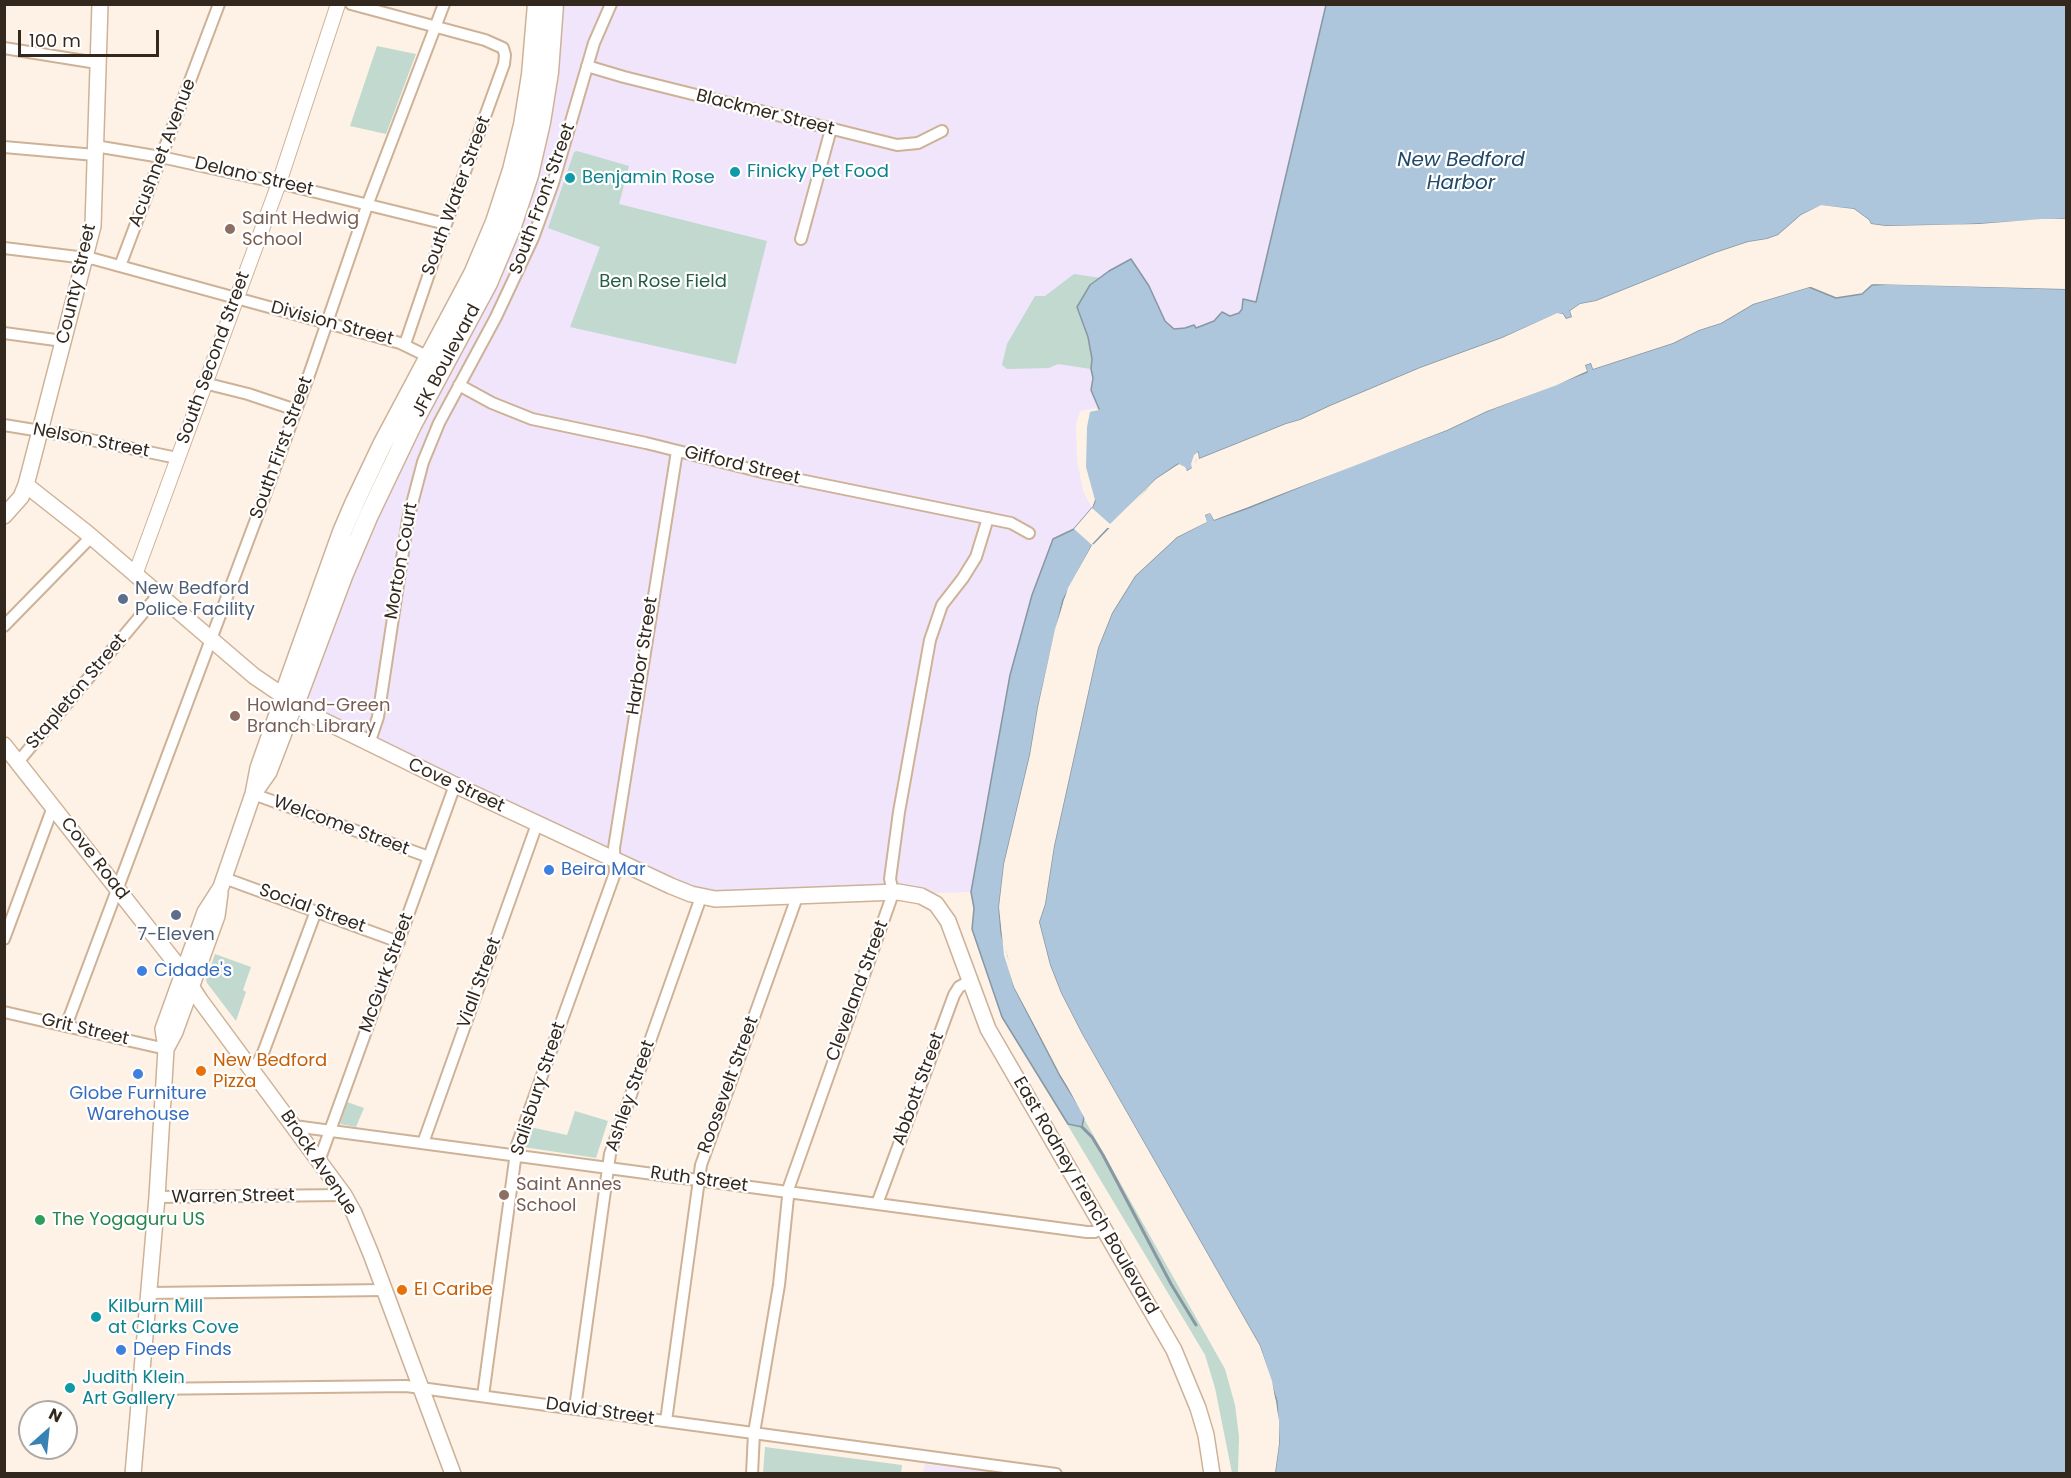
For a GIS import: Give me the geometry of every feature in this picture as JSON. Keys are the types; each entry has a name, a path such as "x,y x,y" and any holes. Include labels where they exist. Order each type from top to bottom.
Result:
{"main road":[{"name":"County Street","path":"4,516 21,496 26,485 93,226 100,4"},
{"name":"JFK Boulevard","path":"289,700 481,257 506,191 526,108 537,4"},
{"name":"JFK Boulevard","path":"436,361 492,273 523,194 547,88 554,4"},
{"name":"Cove Street","path":"26,485 91,537 211,640 289,700 369,744 537,824 671,886 701,897 731,900 893,892 912,894 933,902 942,910 948,921"},
{"path":"133,1473 157,1197 166,1049 163,1029 187,980 205,912 223,882 253,794 269,772 289,700"},
{"name":"Cove Road","path":"4,745 187,980"},
{"name":"East Rodney French Boulevard","path":"948,921 988,1029 1158,1320 1184,1372 1202,1422 1212,1473"},
{"name":"Brock Avenue","path":"187,980 344,1195 354,1213 453,1473"}],"street":[{"name":"Acushnet Avenue","path":"120,266 219,4"},
{"name":"South Second Street","path":"135,575 279,183 338,4"},
{"path":"351,4 435,28"},
{"name":"South First Street","path":"66,1026 296,410 368,203 444,4"},
{"name":"South Front Street","path":"459,386 508,294 533,238 553,183 587,66 611,4"},
{"name":"South Water Street","path":"405,344 504,64 503,48 485,40 435,28"},
{"path":"4,48 97,63"},
{"name":"Blackmer Street","path":"587,66 897,145 918,143 942,130"},
{"path":"801,239 831,129"},
{"name":"Delano Street","path":"4,147 95,150 161,157 368,203 446,224"},
{"name":"Division Street","path":"4,248 83,258 120,266 405,344 436,361"},
{"path":"4,333 63,341"},
{"path":"204,383 248,394 296,410"},
{"name":"Gifford Street","path":"459,386 492,403 532,419 766,473 1011,523 1029,533"},
{"name":"Morton Court","path":"369,744 378,717 401,555 412,500 430,442 459,386"},
{"name":"Nelson Street","path":"4,425 41,430 177,458"},
{"name":"Harbor Street","path":"615,860 614,848 622,790 677,451"},
{"name":"Cleveland Street","path":"752,1473 754,1433 779,1285 788,1191 893,892 890,879 899,812 930,640 942,605 976,557 988,518"},
{"path":"4,626 91,537"},
{"name":"Stapleton Street","path":"18,762 158,595"},
{"name":"McGurk Street","path":"319,1161 455,785"},
{"name":"Welcome Street","path":"253,794 429,857"},
{"path":"4,939 53,807"},
{"name":"Viall Street","path":"423,1143 537,824"},
{"name":"Salisbury Street","path":"483,1396 516,1155 522,1130 615,873 615,860"},
{"name":"Social Street","path":"223,882 316,911 399,942"},
{"name":"Ashley Street","path":"574,1408 611,1149 701,897"},
{"name":"Roosevelt Street","path":"666,1421 702,1159 797,897"},
{"path":"252,1067 263,1053 316,911"},
{"name":"Abbott Street","path":"877,1204 954,995 959,987 970,981"},
{"name":"Grit Street","path":"4,1012 166,1049"},
{"name":"Ruth Street","path":"294,1126 1087,1232 1095,1232 1104,1227"},
{"name":"Warren Street","path":"157,1197 344,1195"},
{"path":"150,1293 385,1290"},
{"name":"David Street","path":"141,1389 394,1386 422,1388 1056,1473"}],"shaded area":[{"path":"554,5 1326,5 1256,303 1243,304 1239,313 1233,315 1222,312 1214,321 1196,328 1194,325 1173,329 1165,321 1149,286 1109,271 1101,278 1091,369 1094,378 1091,390 1099,410 1092,508 1074,529 1053,539 1032,595 983,817 971,892 715,899 295,704 331,608 488,283"},
{"path":"925,1464 1000,1473 923,1473"}],"green space":[{"path":"377,46 416,54 386,134 350,126"},
{"name":"Ben Rose Field","path":"574,152 629,166 619,204 767,241 736,364 570,327 600,247 548,228"},
{"path":"1074,274 1101,278 1090,285 1077,308 1088,337 1092,359 1091,369 1058,364 1049,368 1007,369 1002,365 1007,344 1035,296 1045,296"},
{"path":"215,954 251,967 243,990 246,992 236,1021 206,980"},
{"path":"1024,1052 1060,1076 1225,1369 1235,1405 1239,1437 1238,1473 1232,1473 1215,1388 1205,1355"},
{"path":"347,1102 364,1108 356,1127 340,1124"},
{"path":"575,1111 608,1121 596,1158 523,1147 530,1127 567,1135"},
{"path":"765,1447 902,1465 901,1473 763,1473"}],"water":[{"name":"New Bedford Harbor","path":"1326,5 2066,5 2066,219 1959,225 1886,226 1871,224 1854,209 1821,206 1801,215 1778,235 1715,253 1596,301 1580,304 1570,311 1572,317 1566,319 1563,314 1557,314 1199,459 1198,452 1193,468 1187,471 1178,464 1156,479 1092,545 1063,600 1004,864 999,907 1001,932 1014,987 1060,1076 1082,1111 1084,1117 1082,1127 1068,1124 1002,1017 972,929 974,908 971,892 1010,675 1032,595 1053,539 1074,529 1092,508 1095,501 1086,490 1082,413 1099,409 1091,390 1092,359 1088,337 1077,307 1090,285 1131,259 1149,286 1165,321 1174,329 1194,325 1196,328 1214,321 1222,312 1230,316 1239,313 1243,299 1256,302"},
{"path":"1872,285 2066,289 2066,1473 1275,1473 1279,1443 1277,1402 1260,1346 1082,1034 1061,993 1050,965 1039,922 1045,904 1054,846 1098,648 1112,613 1135,576 1177,537 1206,522 1205,515 1210,512 1214,520 1248,508 1587,372 1585,365 1591,363 1593,369 1673,343 1699,330 1721,323 1753,304 1809,287 1836,298 1862,294"}],"pier":[{"path":"1821,205 1854,209 1871,224 1886,226 2066,219 2066,222 1959,228 1886,229 1870,226 1853,212 1821,208 1802,218 1779,238 1716,256 1598,304 1582,307 1574,312 1575,317 1565,321 1557,317 1503,341 1421,371 1331,408 1301,423 1200,462 1196,459 1195,470 1186,474 1179,467 1146,490 1116,524 1107,528 1092,544 1095,545 1090,557 1066,601 1007,864 1002,907 1007,955 1017,986 1047,1046 1085,1110 1086,1121 1014,987 1004,955 999,907 1004,864 1030,755 1055,629 1068,588 1092,545 1074,529 1092,508 1110,524 1156,479 1179,464 1187,471 1192,468 1194,455 1198,452 1199,459 1300,420 1420,368 1502,338 1557,313 1563,314 1566,319 1572,317 1570,311 1580,304 1596,301 1715,253 1778,235 1801,215"},
{"path":"1913,281 2066,286 2066,289 1869,284"},
{"path":"1808,284 1813,286 1753,304 1721,323 1699,330 1673,343 1593,369 1591,363 1585,365 1587,371 1557,385 1214,520 1210,513 1205,515 1207,522 1177,537 1135,576 1112,613 1098,648 1054,846 1045,904 1039,922 1050,965 1061,993 1082,1034 1260,1346 1272,1381 1279,1420 1279,1444 1275,1473 1272,1474 1276,1443 1274,1403 1257,1347 1080,1036 1047,966 1036,922 1042,904 1052,846 1095,647 1109,612 1132,574 1175,535 1203,521 1202,514 1209,510 1212,510 1216,516 1247,505 1556,382 1583,370 1584,362 1592,360 1595,365 1672,341 1720,320 1751,301"},
{"path":"1097,408 1099,410 1090,412 1087,427 1086,467 1095,500 1092,508 1083,491 1077,460 1076,425 1080,411"}],"waterway":[{"path":"1082,1127 1092,1137 1103,1155 1171,1284 1196,1325"}],"place":[{"name":"Finicky Pet Food","path":"735,172"},
{"name":"Benjamin Rose","path":"570,178"},
{"name":"Saint Hedwig School","path":"230,229"},
{"name":"New Bedford Police Facility","path":"123,599"},
{"name":"Howland-Green Branch Library","path":"235,716"},
{"name":"Beira Mar","path":"549,870"},
{"name":"7-Eleven","path":"176,915"},
{"name":"Cidade's","path":"142,971"},
{"name":"New Bedford Pizza","path":"201,1071"},
{"name":"Globe Furniture Warehouse","path":"138,1074"},
{"name":"Saint Annes School","path":"504,1195"},
{"name":"The Yogaguru US","path":"40,1220"},
{"name":"El Caribe","path":"402,1290"},
{"name":"Kilburn Mill at Clarks Cove","path":"96,1317"},
{"name":"Deep Finds","path":"121,1350"},
{"name":"Judith Klein Art Gallery","path":"70,1388"}]}
